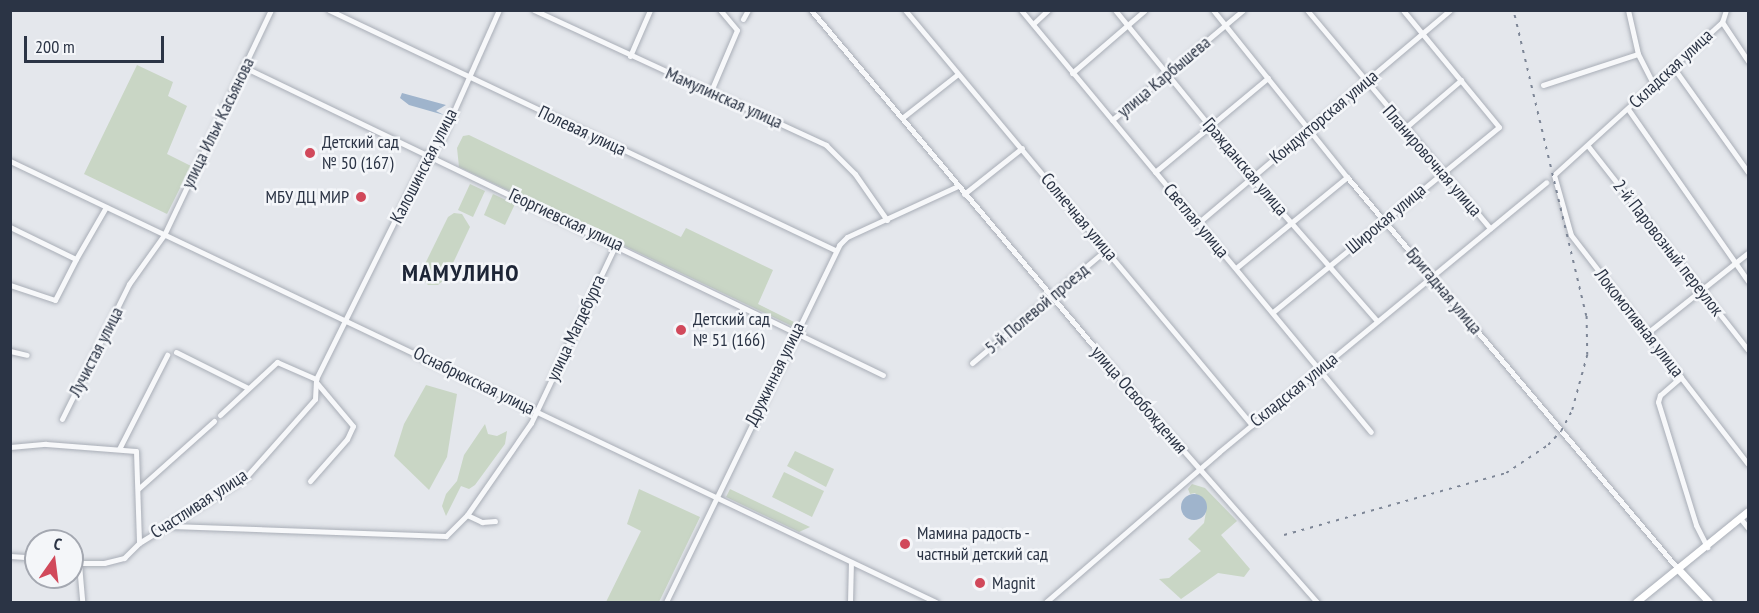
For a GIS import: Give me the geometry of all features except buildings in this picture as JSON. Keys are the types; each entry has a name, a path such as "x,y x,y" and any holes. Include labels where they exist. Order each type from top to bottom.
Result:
{"main road":[{"path":"1636,603 1749,511"},
{"path":"1679,570 1709,603"}],"street":[{"name":"улица Ильи Касьянова","path":"129,284 164,235 246,68 271,10"},
{"name":"Полевая улица","path":"329,10 835,250"},
{"name":"Калошинская улица","path":"316,380 348,322 427,154 441,140 467,77 499,10"},
{"name":"Мамулинская улица","path":"534,10 826,145 848,165 887,220"},
{"path":"630,56 650,10"},
{"path":"711,91 737,30 720,10"},
{"path":"743,19 748,10"},
{"name":"улица Освобождения","path":"811,10 1051,297 1317,603"},
{"name":"Солнечная улица","path":"904,10 1252,425"},
{"name":"Светлая улица","path":"1021,10 1371,432"},
{"path":"1033,24 1048,10"},
{"name":"Гражданская улица","path":"1115,10 1169,73 1251,177 1377,321"},
{"path":"1072,73 1145,10"},
{"name":"Бригадная улица","path":"1213,10 1347,177 1679,570"},
{"name":"улица Карбышева","path":"1112,120 1243,10"},
{"name":"Планировочная улица","path":"1307,10 1365,83 1490,228"},
{"path":"1403,10 1461,80 1405,128"},
{"name":"Кондукторская улица","path":"1198,223 1450,10"},
{"path":"1629,10 1638,54 1654,85"},
{"name":"Складская улица","path":"1558,173 1722,22 1726,10"},
{"path":"1722,22 1749,61"},
{"path":"1543,85 1638,54"},
{"path":"1674,67 1749,172"},
{"name":"Георгиевская улица","path":"246,68 884,375"},
{"path":"902,118 958,74"},
{"path":"1155,172 1268,78"},
{"name":"Широкая улица","path":"1273,312 1499,127 1461,80"},
{"path":"1628,109 1749,281"},
{"name":"2-й Паровозный переулок","path":"1588,146 1749,350"},
{"path":"964,194 1022,148"},
{"name":"Оснабрюкская улица","path":"10,161 936,603"},
{"name":"Локомотивная улица","path":"1558,173 1554,175 1571,235 1749,464"},
{"path":"1236,268 1347,177"},
{"name":"Складская улица","path":"1046,603 1252,425 1546,182"},
{"path":"835,250 847,237 958,186"},
{"path":"10,285 55,300 106,207"},
{"path":"10,227 76,259"},
{"name":"улица Магдебурга","path":"171,526 446,536 467,515 537,412 615,244"},
{"name":"Дружинная улица","path":"666,603 835,250"},
{"path":"1646,334 1700,288 1749,253"},
{"name":"5-й Полевой проезд","path":"972,363 1101,254"},
{"name":"Лучистая улица","path":"62,419 129,284"},
{"path":"10,351 27,355"},
{"path":"176,352 248,388"},
{"path":"120,449 167,355"},
{"path":"220,414 277,362 316,380 353,426 347,439 310,481"},
{"path":"1681,377 1660,395 1658,402 1696,525 1707,547"},
{"name":"Счастливая улица","path":"84,563 124,558 139,543 171,526 182,515 246,477 315,399 316,380"},
{"path":"138,489 213,421"},
{"path":"10,447 45,444 136,451 139,543"},
{"path":"467,515 482,522 495,521"},
{"path":"1740,518 1749,528"},
{"path":"850,603 851,562"}],"green space":[{"path":"137,65 173,82 168,96 187,106 167,154 191,166 167,214 84,174"},
{"path":"469,135 681,237 686,228 773,270 758,304 794,322 792,326 459,167 457,148 463,136"},
{"path":"470,184 485,191 473,217 458,210"},
{"path":"493,194 515,204 505,225 484,215"},
{"path":"454,213 462,214 470,227 446,278 438,285 428,285 422,278 423,268 448,217"},
{"path":"426,385 457,394 447,457 429,490 394,456 404,424"},
{"path":"485,424 488,434 497,436 507,431 505,444 475,485 469,489 461,486 446,516 442,506 446,494 457,481 464,455"},
{"path":"795,451 834,469 826,487 787,466"},
{"path":"784,472 824,491 812,517 772,497"},
{"path":"1192,484 1205,488 1237,521 1221,535 1250,569 1244,577 1218,573 1181,599 1159,579 1169,578 1201,551 1188,539 1204,523 1206,512 1206,506 1195,493 1190,494 1188,489"},
{"path":"639,489 700,517 659,602 606,602 641,531 627,524"},
{"path":"730,489 810,527 799,532 726,497"}],"water":[{"path":"402,93 446,105 436,111 444,115 409,105 400,98"},
{"path":"1194,494 1203,498 1207,507 1203,516 1194,520 1185,516 1181,507 1185,498"}],"railway":[{"path":"1284,535 1506,473 1548,445 1561,431 1572,410 1587,355 1586,316 1513,10"}],"place":[{"name":"Детский сад № 50 (167)","path":"310,153"},
{"name":"МБУ ДЦ МИР","path":"361,197"},
{"name":"Детский сад № 51 (166)","path":"681,330"},
{"name":"Мамина радость - частный детский сад","path":"905,544"},
{"name":"Magnit","path":"980,583"}],"district":[{"name":"МАМУЛИНО","path":"461,273"}]}
